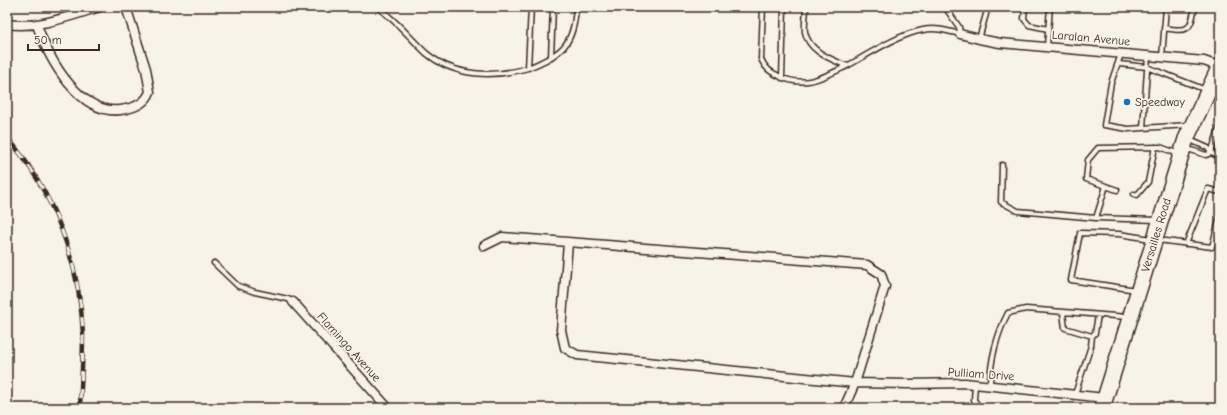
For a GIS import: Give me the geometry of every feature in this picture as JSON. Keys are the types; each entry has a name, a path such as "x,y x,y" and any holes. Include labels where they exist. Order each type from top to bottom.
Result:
{"highway":[{"name":"Versailles Road","path":"1103,403 1186,142 1220,66"}],"street":[{"path":"7,24 22,27 37,26 100,7"},
{"path":"37,26 45,48 58,69 78,92 95,105 104,109 123,110 139,104 150,92 146,69 126,7"},
{"name":"Laralan Avenue","path":"960,34 979,39 1204,61 1220,66"},
{"path":"484,246 502,237 867,265 881,274 886,286 855,383 844,408"},
{"name":"Pulliam Drive","path":"568,242 561,330 564,348 577,355 855,383 975,384 1075,394 1103,403"},
{"name":"Flamingo Avenue","path":"293,302 388,408"}],"lane":[{"path":"377,7 427,53 454,69 467,73 494,74 509,73 528,68 551,57 564,48 574,30 576,7"},
{"path":"528,68 531,7"},
{"path":"551,57 553,7"},
{"path":"762,7 761,59 764,66 771,72 793,82 807,82 819,79 847,66 899,38 922,30 944,30 960,34 959,27 945,7"},
{"path":"782,78 784,7"},
{"path":"806,7 805,32 809,41 817,51 828,58 847,66"},
{"path":"979,39 988,7"},
{"path":"1025,7 1024,19 1029,25 1048,29"},
{"path":"1047,46 1050,7"},
{"path":"1162,57 1166,7"},
{"path":"1164,28 1184,31 1189,28 1192,23 1195,7"},
{"path":"1121,53 1119,64 1111,83 1104,125 1128,129 1143,128 1208,148 1211,153 1220,157"},
{"path":"1143,128 1148,55"},
{"path":"1119,64 1147,67 1208,91"},
{"path":"1117,190 1086,179 1088,160 1098,148 1155,147 1186,142 1206,156 1211,153 1220,126"},
{"path":"1134,194 1137,195 1148,182 1155,147"},
{"path":"1002,165 1001,202 1018,211 1096,218 1160,220"},
{"path":"1096,218 1106,186"},
{"path":"1186,244 1208,189 1220,192"},
{"path":"1138,290 1071,280 1080,233 1119,234 1212,248 1220,216"},
{"path":"214,263 238,286 255,292 288,299 293,302"},
{"path":"990,386 990,372 1000,328 1008,313 1026,309 1130,317"},
{"path":"1063,313 1065,328 1092,336"},
{"path":"1075,394 1091,346 1092,336 1095,333 1098,315"},
{"path":"975,384 974,400 980,408"}],"railway":[{"path":"7,137 24,158 51,205 62,230 70,255 81,308 83,335 80,408"}],"place":[{"name":"Speedway","path":"1127,102"}]}
